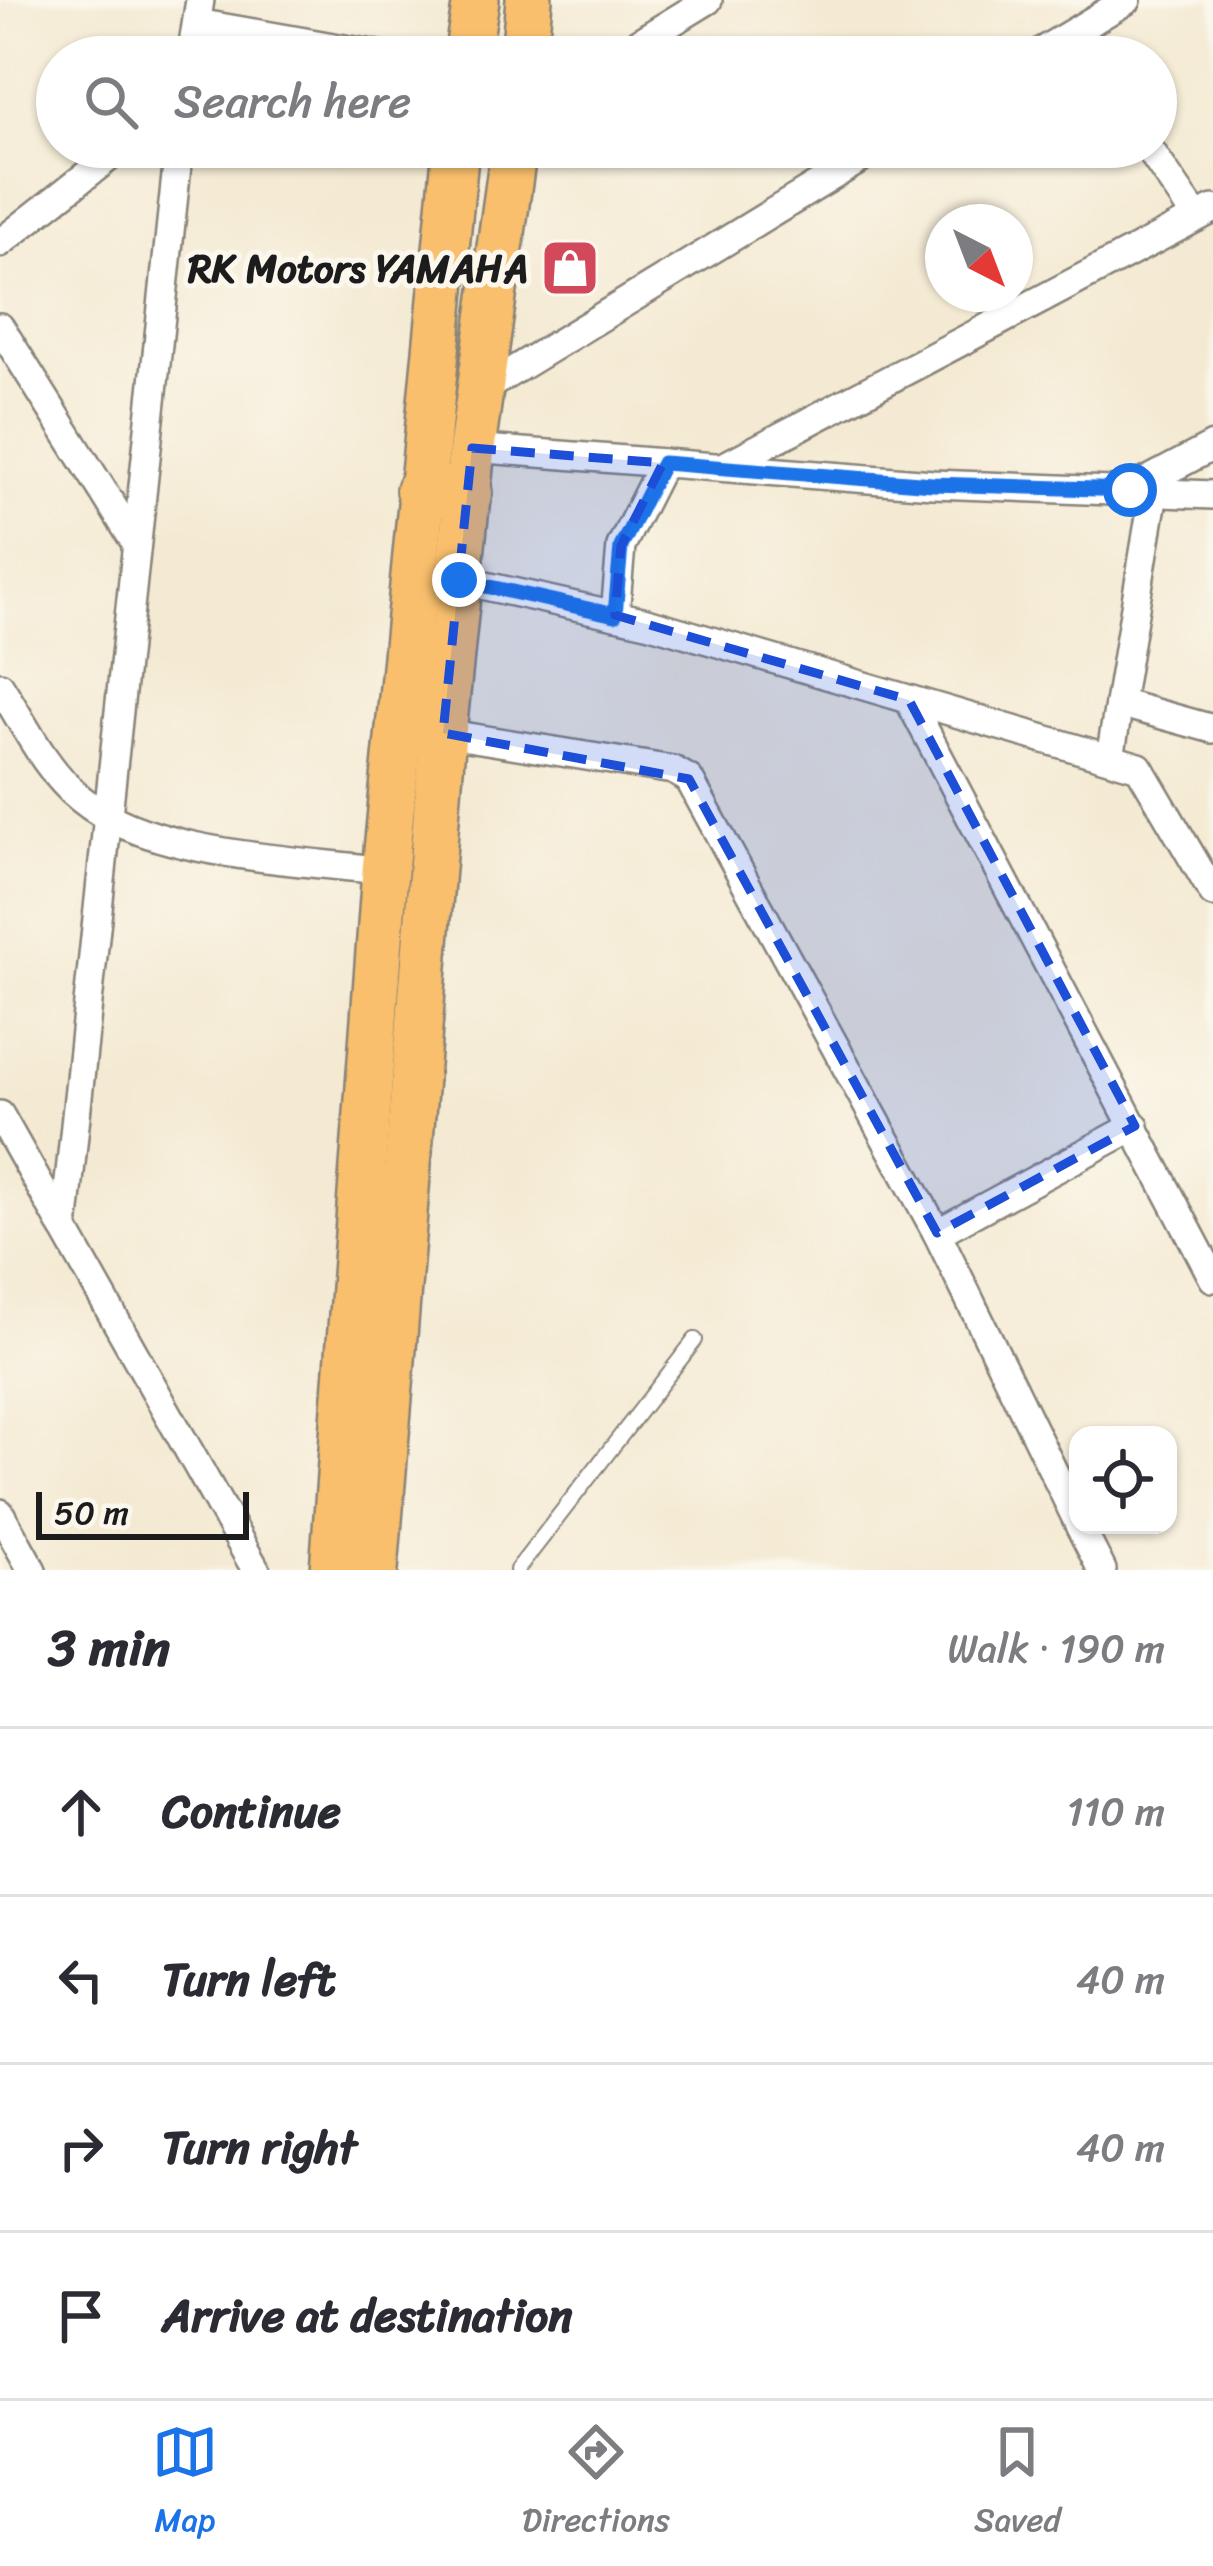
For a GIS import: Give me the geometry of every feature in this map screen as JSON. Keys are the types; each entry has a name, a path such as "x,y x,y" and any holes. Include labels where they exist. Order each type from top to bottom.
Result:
{"main road":[{"path":"470,36 476,0"},
{"path":"526,36 529,0"},
{"path":"375,1570 459,580 453,477 457,168"},
{"path":"334,1570 385,871 453,477 480,391 511,168"}],"street":[{"path":"649,36 708,0"},
{"path":"1067,36 1127,0"},
{"path":"198,11 302,36"},
{"path":"0,243 95,168"},
{"path":"64,1229 176,168"},
{"path":"480,391 846,168"},
{"path":"722,467 1204,213 1166,168"},
{"path":"0,327 135,542"},
{"path":"1142,491 1213,446"},
{"path":"453,477 663,463 933,484 1213,495"},
{"path":"615,615 621,547 663,463"},
{"path":"1110,758 1142,491"},
{"path":"459,580 615,615 1148,773 1213,893"},
{"path":"0,686 60,778 109,818 209,847 385,871"},
{"path":"909,700 1213,1278"},
{"path":"1119,703 1213,729"},
{"path":"443,733 673,770 689,778 937,1233 1069,1504"},
{"path":"0,1115 252,1568"},
{"path":"937,1233 1135,1126"},
{"path":"0,1513 32,1570"},
{"path":"1084,1534 1102,1570"}],"lane":[{"path":"517,1570 695,1340"}],"highlighted area":[{"path":"472,448 663,463 621,546 615,615 909,700 1135,1126 937,1233 689,779 443,733"}],"place":[{"name":"RK Motors YAMAHA","path":"570,268"}],"route":[{"path":"459,580 615,615 621,547 663,463 933,484 1130,490"}]}
